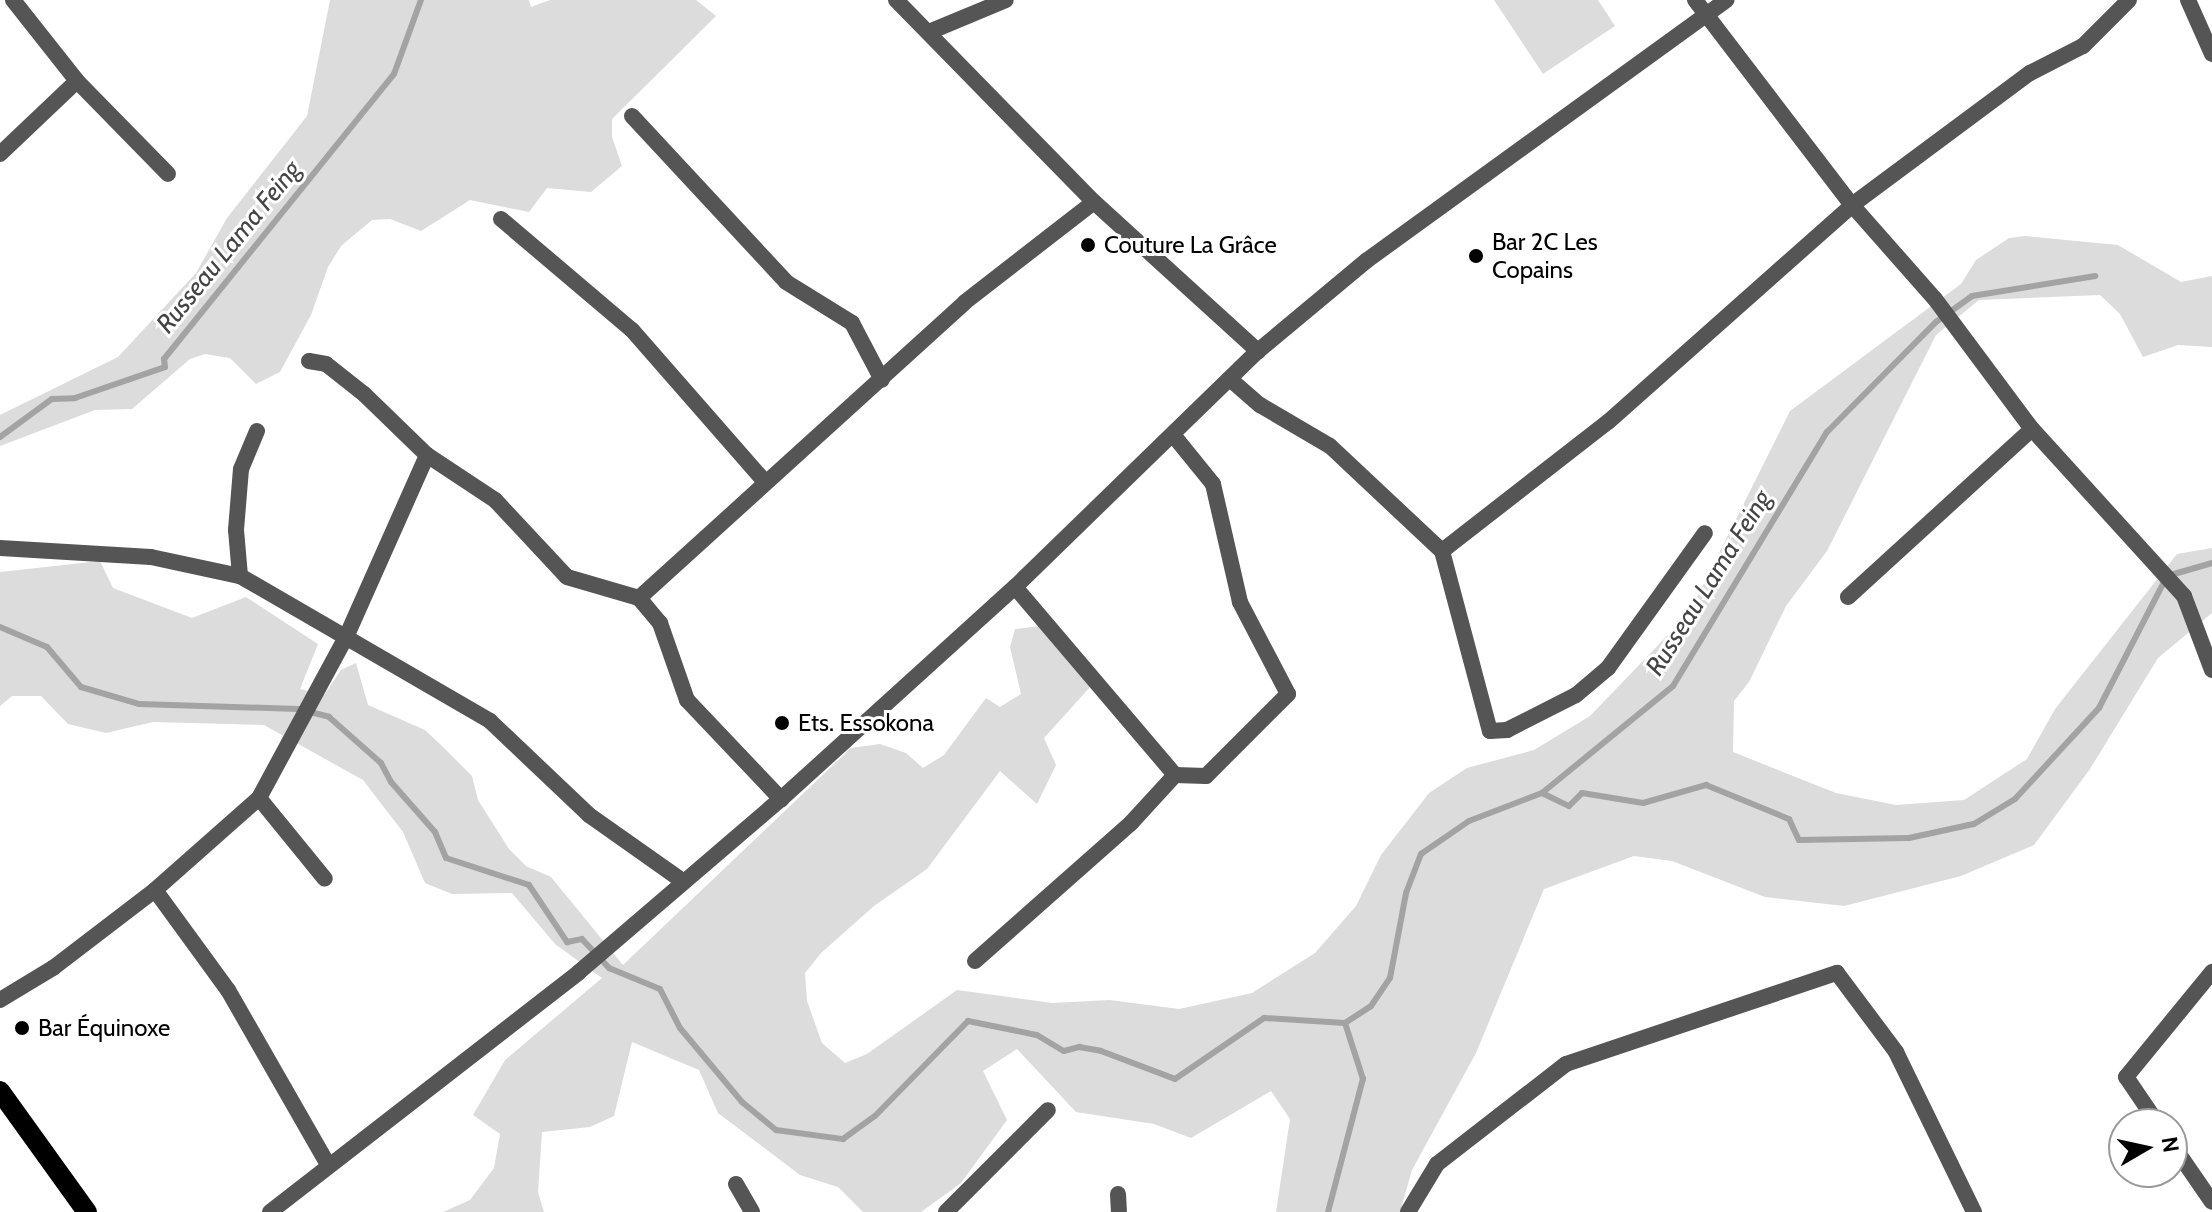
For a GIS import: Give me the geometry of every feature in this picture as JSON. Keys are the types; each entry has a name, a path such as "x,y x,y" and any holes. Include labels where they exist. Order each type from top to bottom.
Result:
{"main road":[{"path":"0,1091 87,1212"}],"street":[{"path":"13,0 77,81 168,174"},
{"path":"896,0 1094,202 1258,351"},
{"path":"929,32 1006,0"},
{"path":"1695,0 1852,205 1935,299 2032,429 2184,596 2212,670"},
{"path":"270,1212 327,1163 579,972 623,936 681,880 781,799 1015,587 1174,436 1258,351 1366,261 1727,0"},
{"path":"1442,551 1608,422 1852,205 2030,73 2083,46 2129,0"},
{"path":"2188,0 2212,54"},
{"path":"0,154 77,81"},
{"path":"632,116 786,282 852,323 882,380"},
{"path":"639,598 764,481 882,380 965,302 1094,202"},
{"path":"501,219 632,330 764,481"},
{"path":"309,361 326,364 364,394 427,455 495,500 567,577 639,598 660,623 687,700 781,799"},
{"path":"1231,380 1260,405 1330,446 1442,551 1490,731 1507,730 1576,695 1608,668 1705,533"},
{"path":"1848,597 2032,429"},
{"path":"240,576 236,530 241,469 257,431"},
{"path":"1015,587 1032,600 1175,775 1206,776 1288,694 1240,602 1213,484 1174,436"},
{"path":"0,1000 53,968 155,890 259,798 347,635 427,455"},
{"path":"0,548 151,557 240,576 347,635 490,721 589,815 681,880"},
{"path":"975,961 1131,823 1175,775"},
{"path":"259,798 325,879"},
{"path":"155,890 228,990 327,1163"},
{"path":"2147,1108 2126,1077 2212,972"},
{"path":"1408,1212 1437,1164 1566,1064 1837,973 1896,1052 1974,1212"},
{"path":"946,1212 1048,1110"},
{"path":"2188,1167 2212,1202"},
{"path":"736,1184 752,1212"},
{"path":"1118,1194 1119,1212"}],"shaded area":[{"path":"330,0 529,0 531,7 550,0 696,0 716,16 612,119 612,137 622,166 591,192 547,188 529,212 470,200 421,231 390,219 372,220 341,246 328,267 311,315 280,372 256,384 230,358 205,354 190,359 132,409 95,410 0,446 0,415 118,357 196,273 227,218 307,116"},
{"path":"1494,0 1598,0 1615,26 1543,74"},
{"path":"2025,236 2118,245 2181,282 2212,276 2212,347 2178,345 2143,357 2120,314 2100,295 1979,300 1936,335 1827,551 1786,606 1749,682 1734,701 1733,752 1836,793 1896,805 1964,800 2027,759 2055,709 2177,554 2212,548 2212,613 2158,658 2090,769 2034,845 1961,876 1844,906 1765,897 1672,861 1634,856 1544,889 1476,1053 1412,1170 1400,1212 1276,1212 1290,1119 1271,1091 1191,1138 1154,1124 1076,1112 1017,1049 983,1071 1007,1120 961,1183 921,1212 863,1212 838,1187 800,1175 718,1113 699,1070 632,1042 614,1116 590,1127 542,1132 538,1192 544,1212 443,1212 470,1200 494,1168 500,1134 473,1115 505,1060 602,978 555,944 512,893 452,894 425,883 403,832 363,780 264,725 153,722 106,733 68,724 41,696 12,696 0,706 0,572 100,561 113,588 192,618 246,597 318,644 300,689 324,695 341,670 356,663 368,705 425,730 443,747 472,776 478,800 509,849 526,866 551,877 623,965 851,748 880,744 906,753 923,768 944,755 986,698 1000,707 1021,694 1010,647 1015,629 1040,626 1091,686 1044,738 1056,765 1037,804 1000,771 927,869 874,906 821,953 805,973 807,1001 822,1043 845,1063 867,1054 957,990 1052,1003 1110,1000 1179,1009 1252,993 1315,953 1356,906 1381,855 1429,793 1467,768 1534,750 1590,716 1689,613 1790,411 1961,284 1976,260 2009,238"}],"waterway":[{"name":"Russeau Lama Feing","path":"0,437 52,399 75,398 165,367 164,359 394,74 421,0"},
{"name":"Russeau Lama Feing","path":"0,627 47,647 81,687 139,704 298,709 329,717 381,763 391,782 435,832 446,858 529,885 567,942 582,939 609,968 660,989 680,1028 742,1102 776,1130 843,1139 875,1116 968,1021 1037,1035 1064,1051 1079,1047 1101,1051 1175,1079 1264,1018 1345,1023 1371,1006 1390,978 1406,893 1421,854 1469,821 1542,793 1673,686 1827,432 1936,322 1972,296 2095,276"},
{"path":"1542,793 1569,806 1582,793 1643,803 1706,785 1789,819 1799,840 1909,838 1974,824 2015,799 2099,708 2167,576 2212,563"},
{"path":"1328,1212 1363,1079 1345,1023"}],"place":[{"name":"Couture La Grâce","path":"1088,245"},
{"name":"Bar 2C Les Copains","path":"1476,256"},
{"name":"Ets. Essokona","path":"782,723"},
{"name":"Bar Équinoxe","path":"22,1028"}]}
